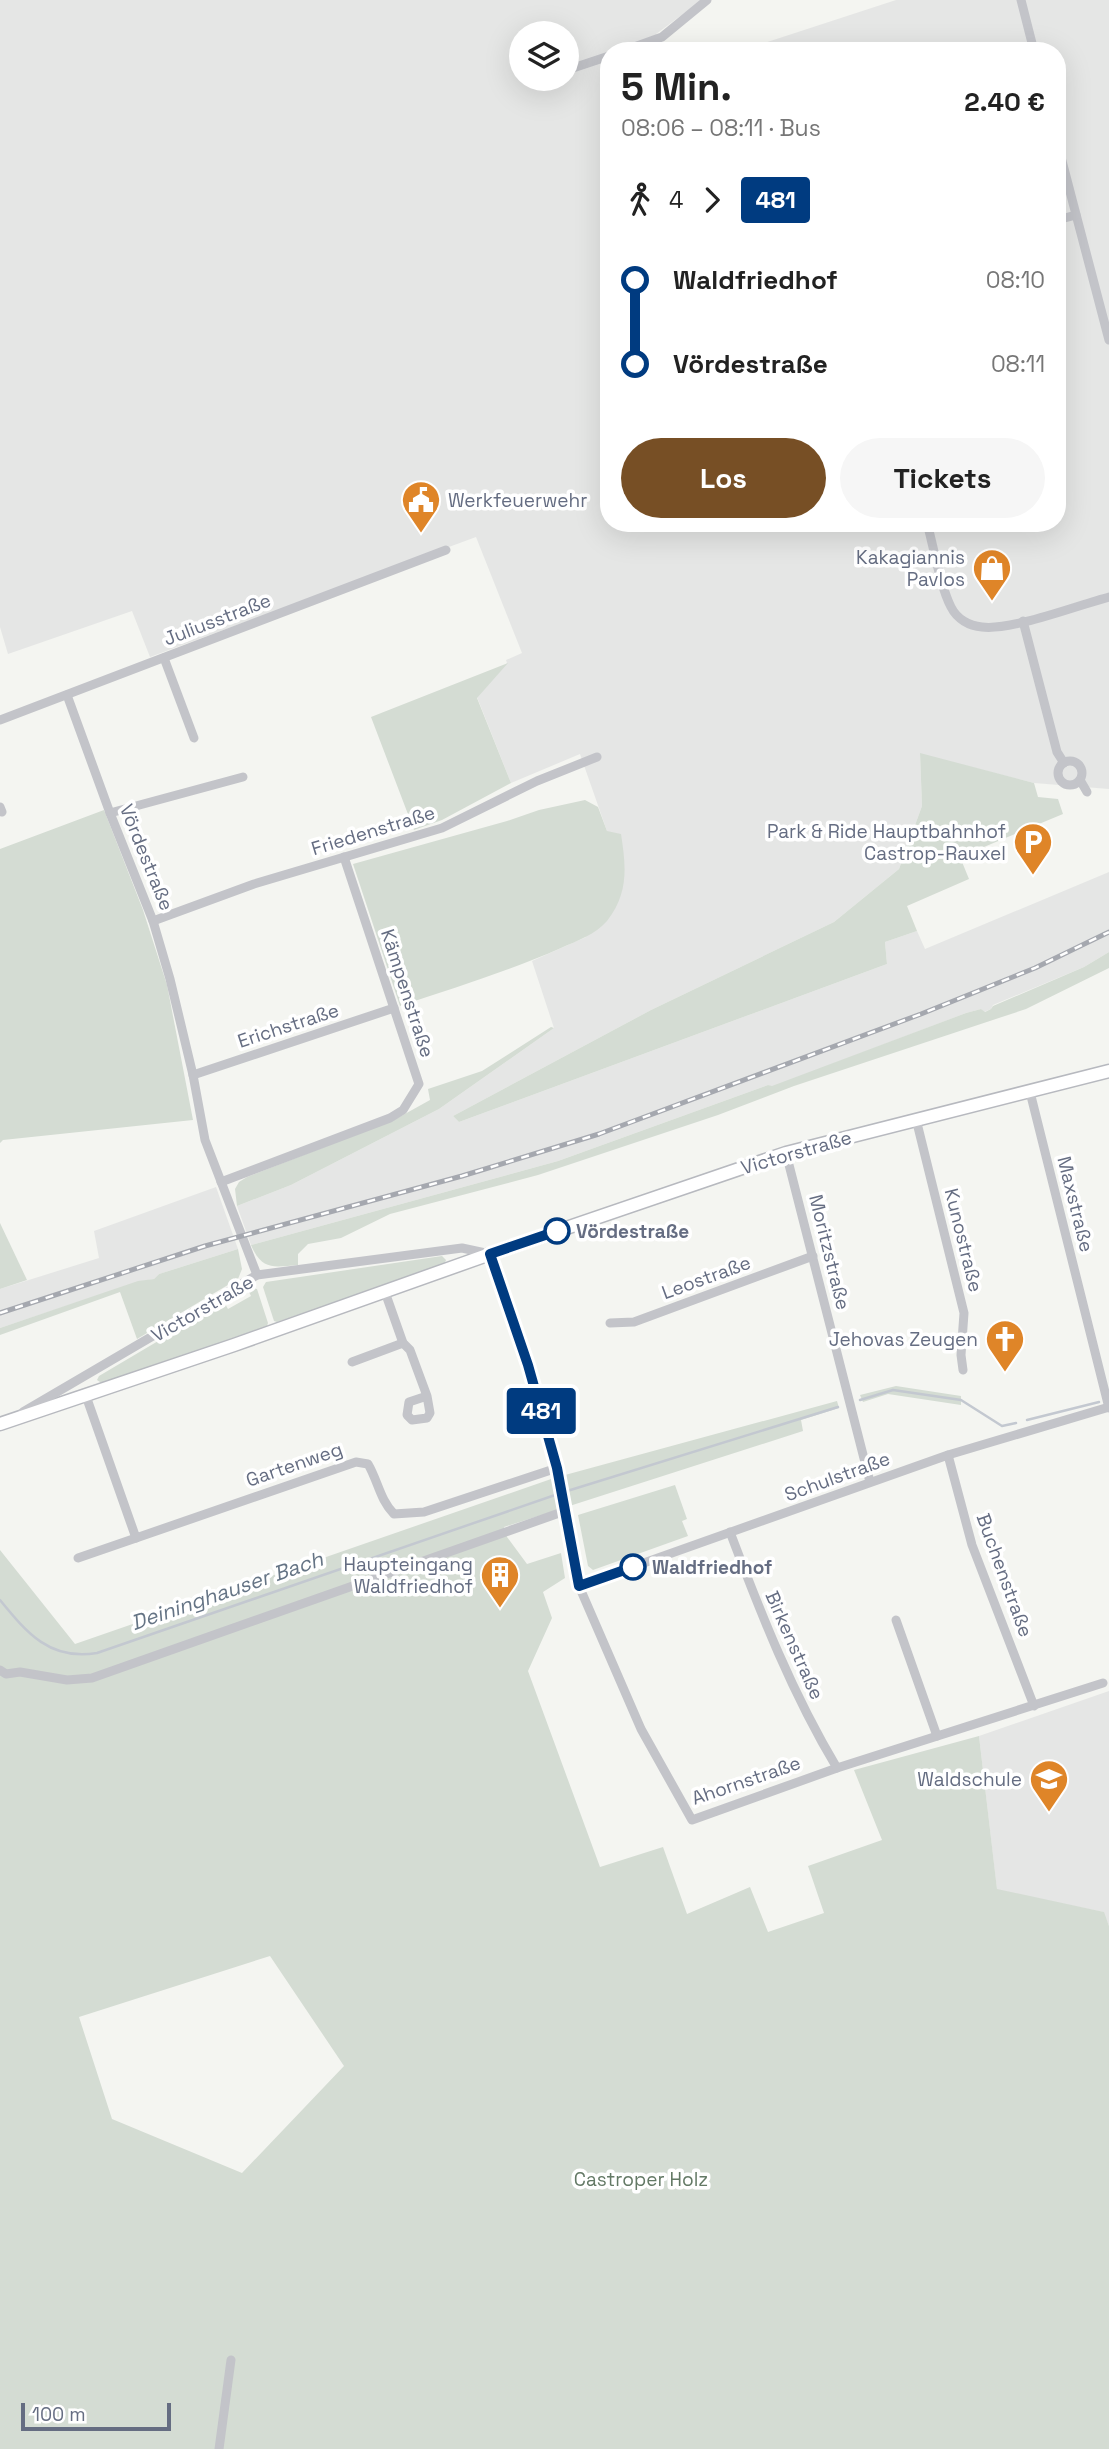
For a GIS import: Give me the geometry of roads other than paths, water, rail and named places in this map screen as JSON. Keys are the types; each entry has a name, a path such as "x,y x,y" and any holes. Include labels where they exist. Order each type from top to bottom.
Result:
{"street":[{"path":"648,42 662,37 707,0"},
{"path":"1021,0 1032,42"},
{"path":"579,66 600,59"},
{"path":"1066,177 1109,340"},
{"path":"1066,218 1076,215"},
{"path":"929,532 948,599 960,619 983,628 1023,621 1109,597"},
{"name":"Juliusstraße","path":"0,720 446,550"},
{"path":"1023,621 1057,752 1064,763"},
{"path":"164,658 194,738"},
{"name":"Vördestraße","path":"67,695 153,921 193,1075 205,1140 257,1275"},
{"name":"Friedenstraße","path":"153,921 220,895 442,828 537,781 597,757"},
{"path":"1064,763 1079,765 1082,773 1080,780 1074,784 1063,782 1059,772 1064,763"},
{"path":"110,813 243,778"},
{"path":"1080,780 1087,792"},
{"name":"Kämpenstraße","path":"221,1182 390,1118 403,1110 419,1084 344,857"},
{"name":"Erichstraße","path":"193,1075 394,1008"},
{"name":"Victorstraße","path":"3,1422 786,1153 1109,1071"},
{"name":"Maxstraße","path":"1030,1091 1109,1407"},
{"name":"Kunostraße","path":"916,1119 964,1313 961,1355 963,1370"},
{"name":"Moritzstraße","path":"786,1153 870,1482"},
{"name":"Victorstraße","path":"3,1422 257,1275 462,1248 490,1254"},
{"path":"490,1254 528,1365 557,1468 579,1586"},
{"name":"Leostraße","path":"610,1323 634,1322 813,1256"},
{"path":"385,1292 403,1343 410,1350 427,1396"},
{"path":"352,1362 403,1343"},
{"path":"88,1374 90,1394 136,1538"},
{"name":"Schulstraße","path":"579,1586 948,1455 1109,1407"},
{"name":"Buchenstraße","path":"948,1455 972,1545 1034,1706"},
{"name":"Gartenweg","path":"78,1558 356,1462 368,1464 384,1504 394,1514 424,1512 557,1468"},
{"path":"0,1670 6,1674 20,1672 67,1679 92,1678 565,1511"},
{"name":"Birkenstraße","path":"730,1532 774,1647 814,1729 837,1768"},
{"name":"Ahornstraße","path":"579,1586 641,1729 692,1820 837,1768 1103,1683"},
{"path":"896,1620 937,1736"},
{"path":"219,2449 231,2360"}],"waterway":[{"name":"Deininghauser Bach","path":"860,1400 893,1390 961,1400 1002,1426 1016,1423"},
{"name":"Deininghauser Bach","path":"1027,1420 1099,1402"},
{"name":"Deininghauser Bach","path":"564,1492 838,1407"},
{"name":"Deininghauser Bach","path":"0,1600 41,1642 66,1653 97,1653 558,1494"}],"railway":[{"path":"0,1313 205,1246 462,1176 599,1134 921,1014 1035,968 1109,932"}],"place":[{"name":"Werkfeuerwehr","path":"421,534"},
{"name":"Kakagiannis Pavlos","path":"992,602"},
{"name":"Park & Ride Hauptbahnhof Castrop-Rauxel","path":"1033,876"},
{"name":"Vördestraße","path":"557,1231"},
{"name":"Jehovas Zeugen","path":"1005,1373"},
{"name":"Waldfriedhof","path":"633,1567"},
{"name":"Haupteingang Waldfriedhof","path":"500,1609"},
{"name":"Waldschule","path":"1049,1813"}],"park label":[{"name":"Castroper Holz","path":"641,2179"}]}
